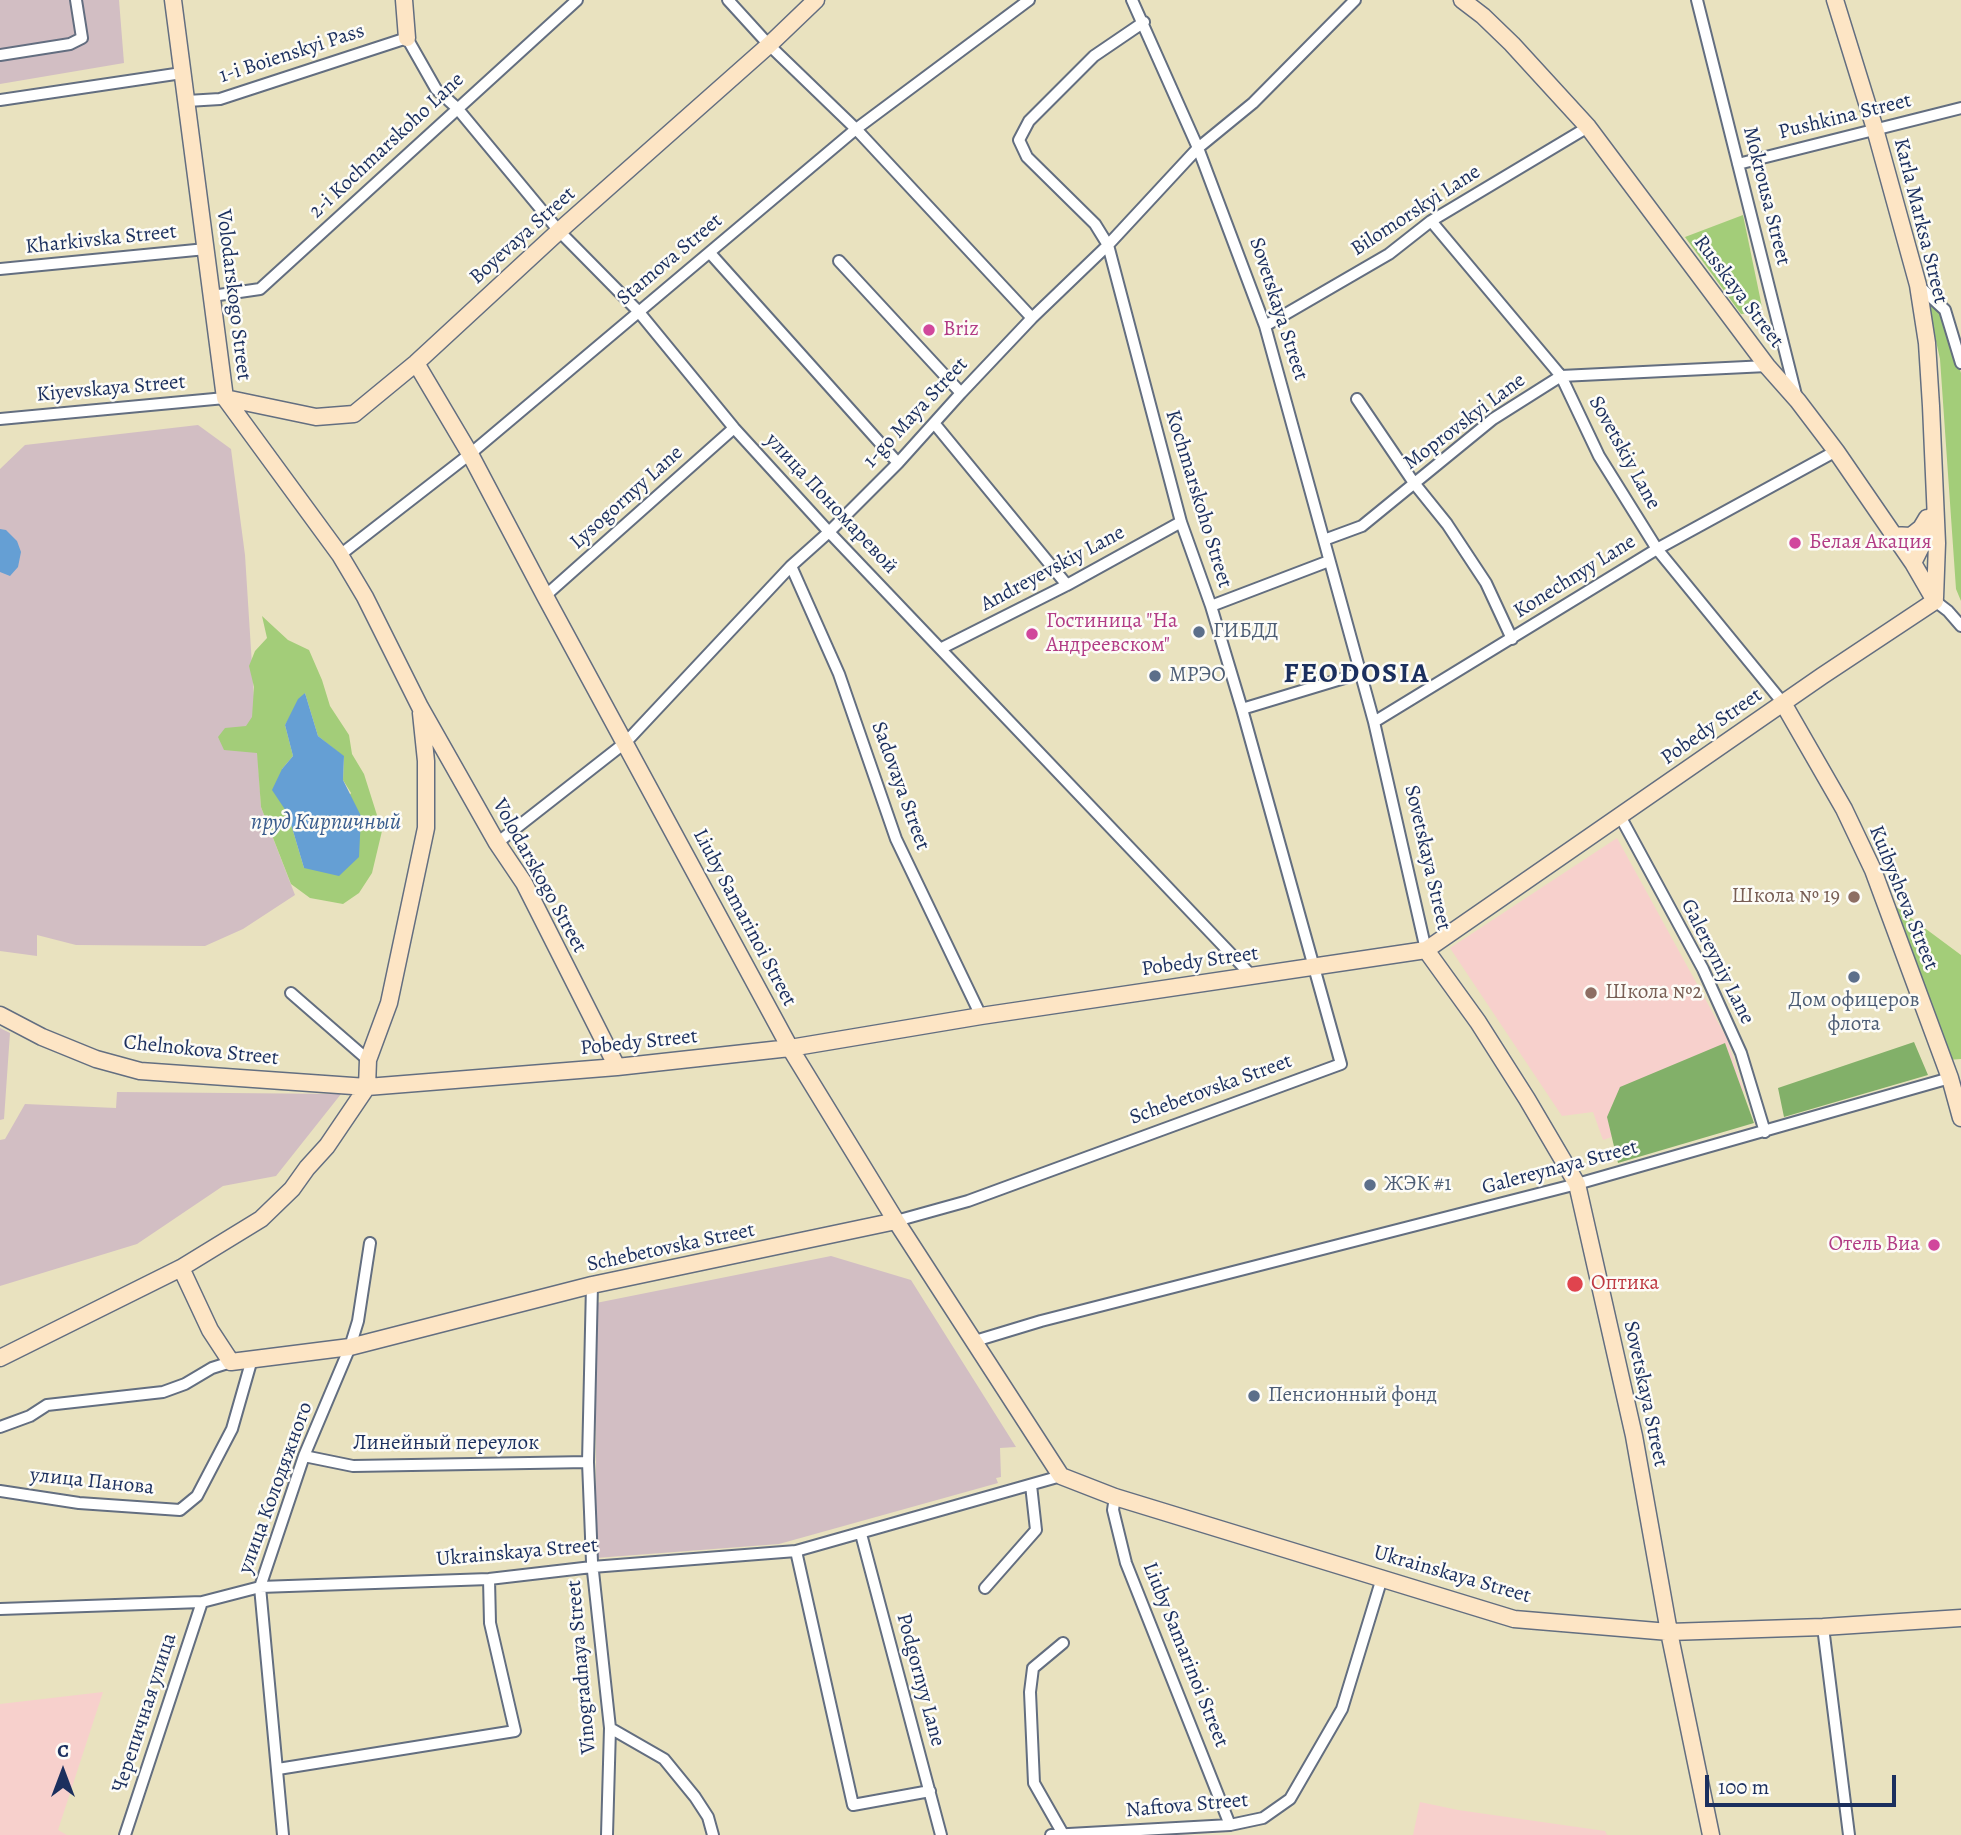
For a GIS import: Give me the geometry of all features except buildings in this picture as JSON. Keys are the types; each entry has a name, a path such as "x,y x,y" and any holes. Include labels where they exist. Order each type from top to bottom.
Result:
{"main road":[{"name":"Volodarskogo Street","path":"173,0 225,398 340,555 365,597 420,708 497,843 524,883 617,1067"},
{"path":"404,0 407,37"},
{"name":"Boyevaya Street","path":"225,398 316,417 354,415 416,363 816,0"},
{"name":"Karla Marksa Street","path":"1835,0 1875,129 1918,285 1927,343 1936,500 1934,601"},
{"name":"Russkaya Street","path":"1468,1 1588,127 1767,366 1836,451 1913,563 1934,601"},
{"name":"Liuby Samarinoi Street","path":"416,363 470,454 790,1048 897,1221 1062,1476"},
{"path":"1892,535 1911,536 1921,528 1936,500"},
{"name":"Karla Marksa Street","path":"1913,563 1923,543 1936,500"},
{"name":"Pobedy Street","path":"367,1087 617,1067 790,1048 981,1016 1426,950 1934,601"},
{"name":"Kuibysheva Street","path":"1779,706 1844,809 1873,870 1950,1078 1961,1118"},
{"name":"Volodarskogo Street","path":"367,1087 369,1060 389,1003 426,828 426,761 420,708"},
{"name":"Sovetskaya Street","path":"1426,950 1478,1022 1577,1184 1634,1436 1669,1632 1711,1835"},
{"name":"Chelnokova Street","path":"0,1015 42,1037 96,1059 140,1071 367,1087"},
{"path":"0,1358 181,1268 261,1219 292,1189 327,1146 367,1087"},
{"name":"Schebetovska Street","path":"231,1362 350,1347 592,1285 897,1221"},
{"path":"181,1268 210,1330 231,1362"},
{"name":"Ukrainskaya Street","path":"1062,1476 1115,1497 1514,1619 1669,1632 1823,1628 1961,1618"}],"street":[{"path":"0,54 70,44 82,37 76,0"},
{"name":"2-i Kochmarskoho Lane","path":"212,296 260,289 577,0"},
{"path":"728,0 769,45 856,129 1032,318"},
{"name":"Stamova Street","path":"340,555 470,454 856,129 1029,0"},
{"name":"Sovetskaya Street","path":"1132,0 1198,148 1265,326 1374,722 1426,950"},
{"name":"1-go Maya Street","path":"497,843 626,743 791,566 898,463 1032,318 1108,245 1198,148 1253,103 1355,0"},
{"name":"Mokrousa Street","path":"1697,0 1798,401"},
{"name":"Kochmarskoho Street","path":"1144,22 1094,56 1029,121 1019,140 1027,157 1095,224 1108,245 1181,522 1211,606 1242,709 1341,1064"},
{"name":"1-i Boienskyi Pass","path":"187,101 220,99 407,37"},
{"name":"улица Пономаревой","path":"407,37 436,89 457,108 559,231 638,311 734,428 829,532 1252,976"},
{"path":"0,100 182,73"},
{"name":"Pushkina Street","path":"1738,164 1961,108"},
{"name":"Bilomorskyi Lane","path":"1265,326 1389,254 1431,221 1588,127"},
{"name":"Sovetskiy Lane","path":"1431,221 1562,376 1599,456 1657,549 1779,706"},
{"name":"Kharkivska Street","path":"0,269 206,249"},
{"path":"710,253 898,463"},
{"path":"839,261 961,393"},
{"path":"1918,285 1945,310 1961,363"},
{"name":"Moprovskyi Lane","path":"1324,540 1362,526 1493,419 1562,376 1767,366"},
{"name":"Kiyevskaya Street","path":"0,419 225,398"},
{"path":"1357,399 1486,583 1512,639"},
{"path":"934,423 1068,585"},
{"name":"Lysogornyy Lane","path":"545,596 734,428"},
{"name":"Konechnyy Lane","path":"1374,722 1657,549 1836,451"},
{"name":"Andreyevskiy Lane","path":"942,648 1068,585 1181,522"},
{"path":"1211,606 1329,562"},
{"name":"Sadovaya Street","path":"791,566 839,674 896,839 981,1016"},
{"name":"Russkaya Street","path":"1934,601 1948,611 1961,626"},
{"path":"1242,709 1361,673"},
{"name":"Galereyniy Lane","path":"1620,816 1703,969 1741,1053 1765,1132"},
{"path":"291,993 369,1060"},
{"name":"Schebetovska Street","path":"897,1221 968,1201 1341,1064"},
{"name":"Galereynaya Street","path":"975,1341 1055,1317 1577,1184 1950,1078"},
{"name":"улица Колодяжного","path":"283,1835 260,1587 304,1456 350,1347 358,1321 370,1243"},
{"name":"Vinogradnaya Street","path":"592,1285 588,1462 592,1567 610,1728 607,1835"},
{"name":"улица Панова","path":"0,1491 79,1503 180,1510 197,1496 232,1429 252,1359"},
{"name":"Schebetovska Street","path":"0,1427 30,1416 47,1405 163,1392 185,1384 212,1368 231,1362"},
{"name":"Линейный переулок","path":"304,1456 353,1466 588,1462"},
{"name":"Ukrainskaya Street","path":"0,1609 202,1602 260,1587 489,1579 592,1567 796,1551 1062,1476"},
{"path":"985,1588 1036,1530 1031,1485"},
{"name":"Liuby Samarinoi Street","path":"1115,1497 1113,1510 1126,1563 1230,1825"},
{"name":"Podgornyy Lane","path":"861,1534 941,1835"},
{"path":"796,1551 853,1805 930,1791"},
{"name":"Naftova Street","path":"1051,1835 1230,1825 1263,1818 1290,1799 1342,1709 1382,1578"},
{"path":"278,1769 515,1731 490,1623 489,1579"},
{"name":"Черепичная улица","path":"125,1835 202,1602"},
{"path":"1823,1628 1849,1835"},
{"path":"1063,1643 1032,1668 1030,1692 1034,1783 1063,1834"},
{"path":"610,1728 664,1759 702,1807 713,1835"}],"shaded area":[{"path":"0,0 119,0 124,63 0,84"},
{"path":"198,425 231,449 245,555 261,807 295,895 243,929 205,946 76,945 37,935 37,956 0,951 0,469 25,445"},
{"name":"Школа №2","path":"1617,838 1726,1037 1744,1091 1603,1140 1593,1112 1562,1116 1450,948"},
{"path":"0,1028 10,1033 4,1119 0,1120"},
{"path":"117,1092 341,1094 276,1176 223,1186 137,1244 0,1286 0,1140 5,1139 25,1104 116,1108"},
{"path":"831,1256 911,1280 1016,1447 1000,1448 1001,1477 996,1478 998,1483 779,1544 596,1558 596,1303"},
{"path":"103,1692 58,1830 67,1835 0,1835 0,1704"},
{"path":"1420,1802 1605,1831 1607,1835 1413,1835"}],"green space":[{"path":"1743,215 1762,307 1756,313 1741,314 1685,237"},
{"path":"1928,305 1940,309 1961,373 1961,601 1956,589 1940,359"},
{"path":"262,616 288,640 309,650 330,706 349,735 352,754 364,774 382,831 372,873 359,893 343,904 310,898 291,884 261,807 257,753 224,750 218,737 225,728 246,726 252,717 254,687 249,666 255,651 267,638","holes":["305,693 318,736 344,757 343,780 351,793 304,868 288,814 282,769 293,756 285,725"]},
{"path":"1895,906 1961,955 1961,1059 1947,1060"},
{"path":"1914,1042 1928,1075 1784,1117 1778,1088"},
{"path":"1725,1043 1754,1123 1618,1163 1607,1117 1620,1087"}],"water":[{"path":"0,529 6,530 17,541 21,552 18,567 10,576 0,572"},
{"name":"пруд Кирпичный","path":"305,693 318,736 344,756 343,780 361,816 359,857 339,876 304,868 288,814 272,790 282,769 293,756 285,725 298,699"}],"place":[{"name":"Briz","path":"929,330"},
{"name":"Белая Акация","path":"1795,543"},
{"name":"ГИБДД","path":"1199,632"},
{"name":"Гостиница \"На Андреевском\"","path":"1032,634"},
{"name":"МРЭО","path":"1155,676"},
{"name":"Школа № 19","path":"1854,897"},
{"name":"Дом офицеров флота","path":"1854,977"},
{"name":"Школа №2","path":"1591,993"},
{"name":"ЖЭК #1","path":"1370,1185"},
{"name":"Отель Виа","path":"1934,1245"},
{"name":"Оптика","path":"1575,1284"},
{"name":"Пенсионный фонд","path":"1254,1396"}],"district":[{"name":"FEODOSIA","path":"1357,675"}]}
